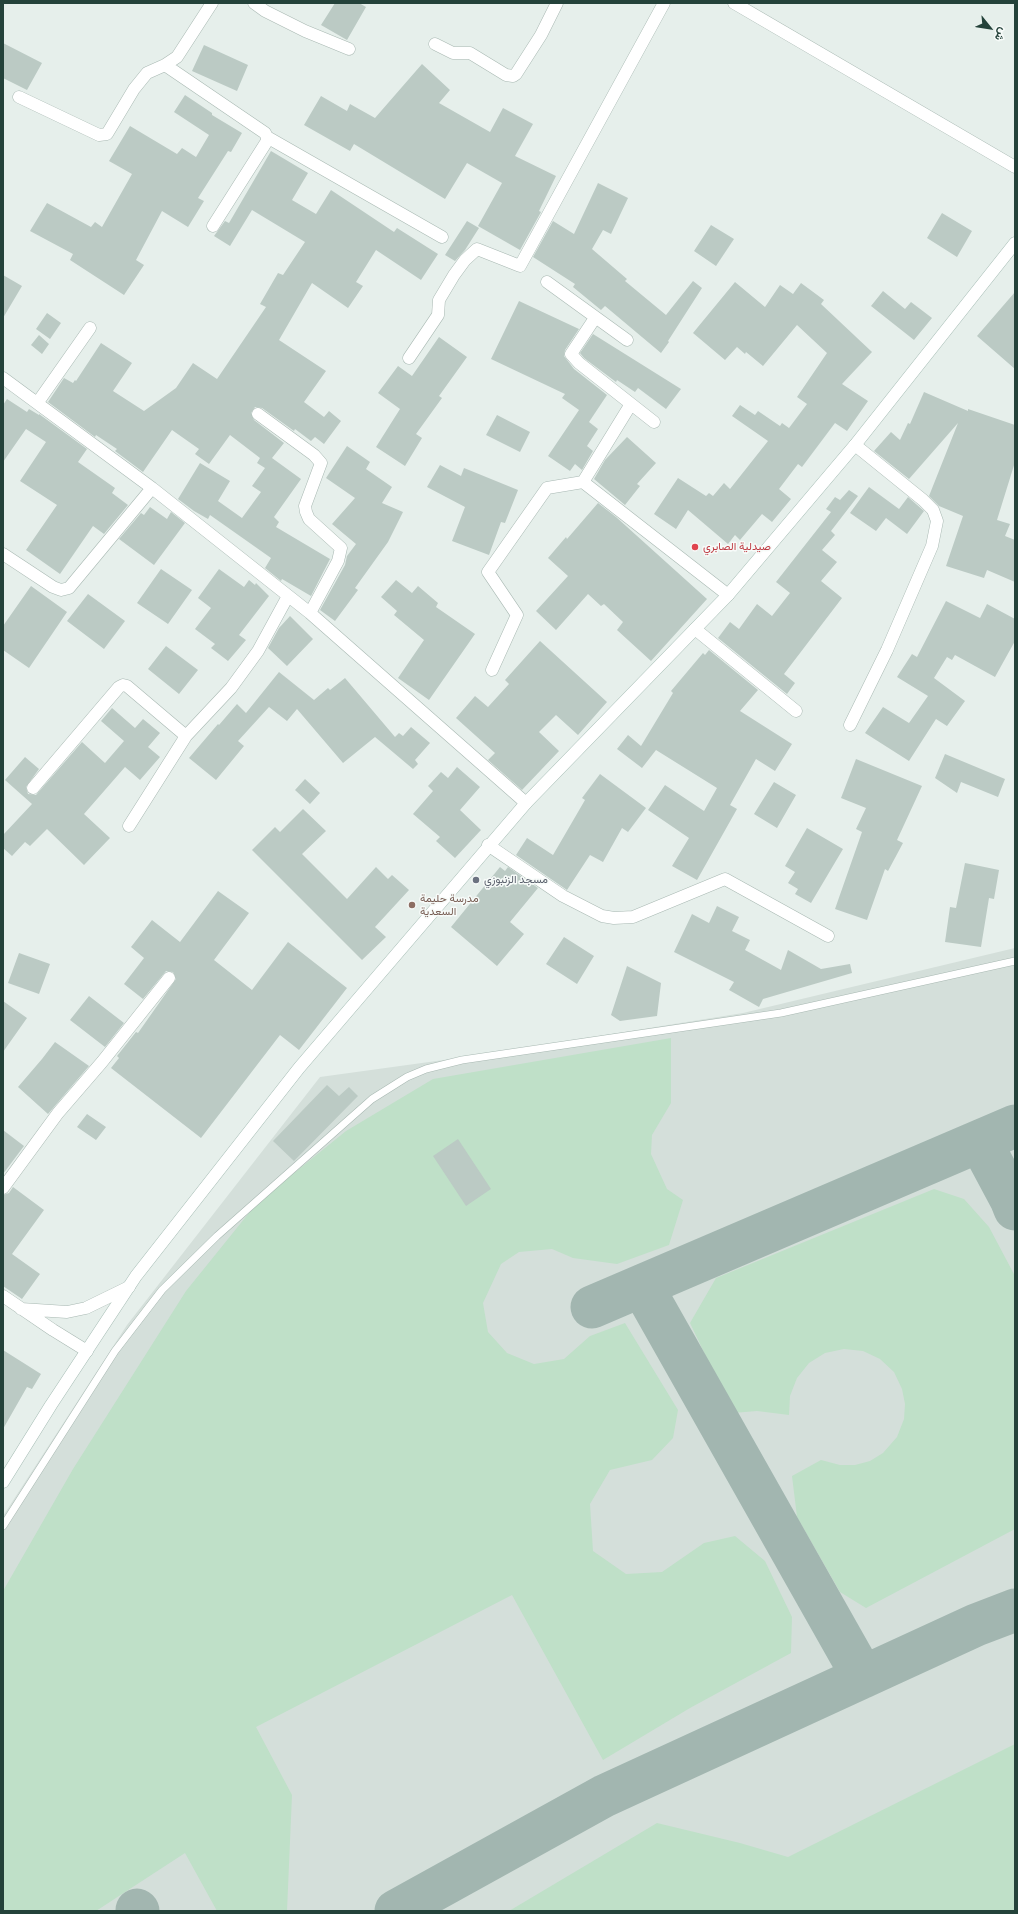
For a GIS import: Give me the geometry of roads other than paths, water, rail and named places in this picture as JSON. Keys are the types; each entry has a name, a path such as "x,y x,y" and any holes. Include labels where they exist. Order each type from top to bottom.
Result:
{"street":[{"path":"19,97 103,136 107,134 134,89 147,73 165,65 176,57 212,3"},
{"path":"254,3 265,11 305,31 349,49"},
{"path":"435,44 453,53 470,53 506,75 513,76 516,74 541,35 557,3"},
{"path":"409,358 438,315 439,300 454,275 465,260 477,249 520,266 664,3"},
{"path":"734,3 1015,167"},
{"path":"165,65 265,133 267,136 442,237"},
{"path":"213,226 267,141 267,136"},
{"path":"3,1482 129,1287 299,1068 488,845 526,803 728,595 855,445 1015,243"},
{"path":"547,282 627,340"},
{"path":"595,318 571,354 579,363 654,422"},
{"path":"38,402 90,328"},
{"path":"3,378 38,402 152,488 310,613 526,803"},
{"path":"583,482 631,404"},
{"path":"258,414 314,455 321,463 305,506 306,512 309,519 341,548 338,561 310,613"},
{"path":"850,725 887,650 932,546 937,521 933,510 923,500 855,445"},
{"path":"492,670 517,615 488,572 547,488 583,482 728,595"},
{"path":"3,554 53,587 61,590 68,588 152,488"},
{"path":"129,826 186,736 231,688 258,651 288,596"},
{"path":"695,629 796,710"},
{"path":"33,788 119,687 123,685 127,686 186,736"},
{"path":"488,845 563,896 602,916 614,918 633,917 725,880 828,936"},
{"path":"3,1188 58,1113 102,1062 169,978"},
{"path":"21,1309 67,1312 86,1308 129,1287"},
{"path":"3,1296 87,1351"}],"lane":[{"path":"3,1526 114,1351 162,1290 217,1236 356,1113 372,1099 401,1080 426,1069 446,1063 781,1013 1015,961"}],"place":[{"name":"صيدلية الصابري","path":"695,547"},
{"name":"مسجد الزنبوزي","path":"476,880"},
{"name":"مدرسة حليمة السعدية","path":"412,905"}]}
